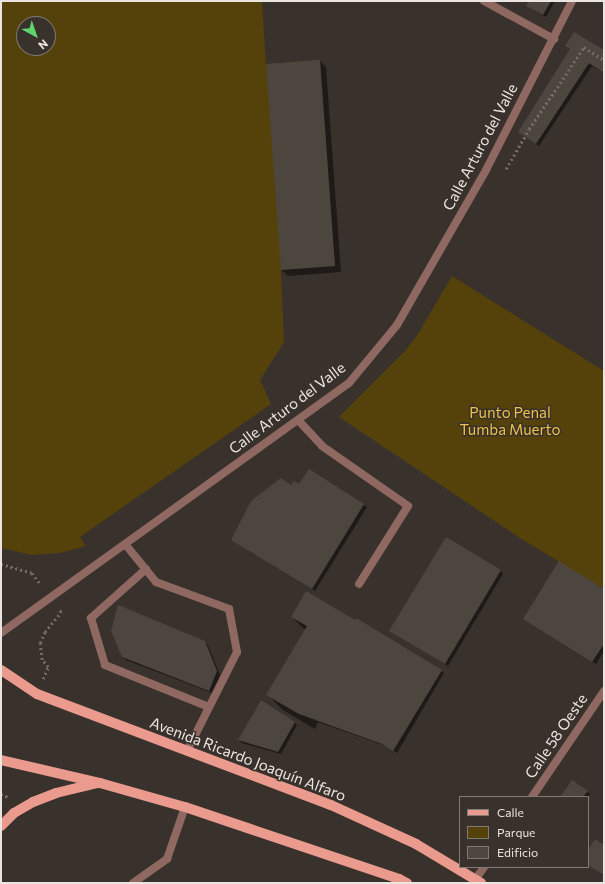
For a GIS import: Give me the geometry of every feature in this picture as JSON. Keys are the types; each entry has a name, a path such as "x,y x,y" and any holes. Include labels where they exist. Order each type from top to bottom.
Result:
{"main road":[{"name":"Avenida Ricardo Joaquín Alfaro","path":"1,670 37,694 331,805 416,844 478,881"},
{"path":"1,760 100,783 185,807 407,883"},
{"path":"1,826 14,813 33,802 56,793 100,783"}],"lane":[{"path":"484,1 554,39"},
{"name":"Calle Arturo del Valle","path":"1,633 348,383 397,325 486,170 572,1"},
{"path":"298,420 322,446 408,506 359,584"},
{"path":"126,544 156,582 228,609 237,652 187,751"},
{"path":"146,569 91,618 105,665 209,707"},
{"name":"Calle 58 Oeste","path":"533,796 604,691"},
{"path":"133,883 167,859 185,807"},
{"path":"478,881 484,868"}],"path":[{"path":"504,172 529,129 584,47 604,60"},
{"path":"1,564 32,573 61,612 45,632 40,643 42,660 48,667 37,694"}],"green space":[{"path":"1,1 262,1 266,64 320,60 335,266 281,270 284,342 260,380 271,404 80,537 86,546 60,553 32,555 1,548"},
{"name":"Punto Penal Tumba Muerto","path":"452,276 604,371 604,589 520,538 339,417 405,351 418,334"}],"building":[{"path":"529,1 551,1 543,15 526,6"},
{"path":"574,32 604,50 604,73 589,63 536,144 518,132 570,49 565,46"},
{"path":"320,60 335,266 281,270 266,64"},
{"path":"309,469 364,504 312,589 231,540 251,501 281,478 291,485 294,481 299,484"},
{"path":"446,537 501,570 445,664 389,631"},
{"path":"559,561 604,589 604,644 592,662 523,619"},
{"path":"306,591 355,620 356,618 442,670 393,751 382,744 299,714 266,695 307,626 291,617"},
{"path":"118,605 205,641 217,671 209,691 122,657 111,631"},
{"path":"261,700 295,722 278,752 238,740"},
{"path":"572,780 588,791 584,796 561,796"},
{"path":"595,839 604,845 604,875 589,866 589,848"}]}
